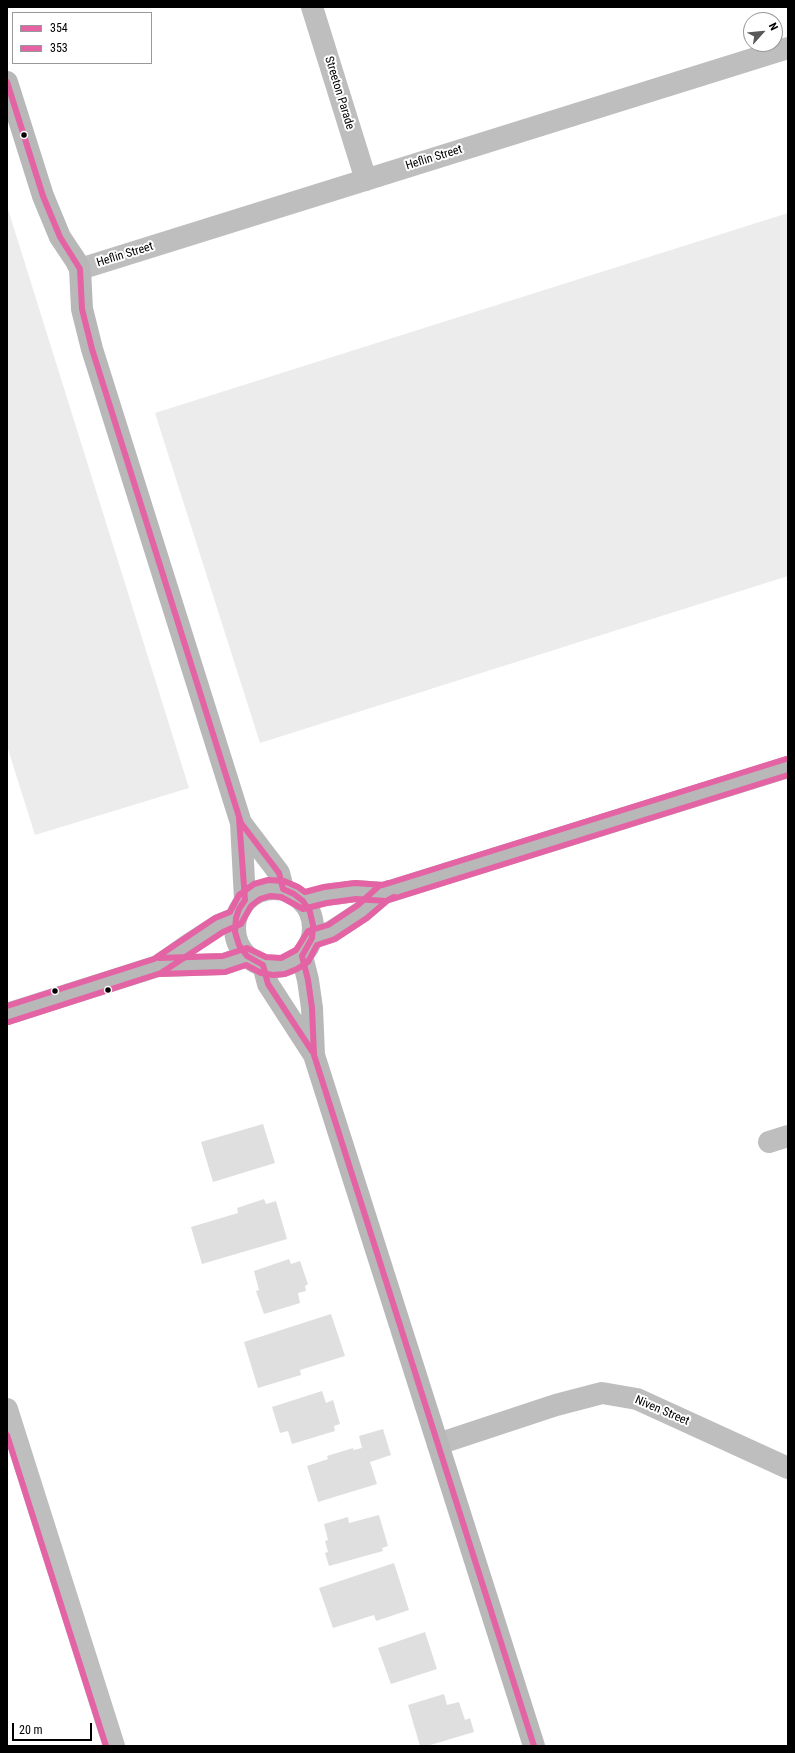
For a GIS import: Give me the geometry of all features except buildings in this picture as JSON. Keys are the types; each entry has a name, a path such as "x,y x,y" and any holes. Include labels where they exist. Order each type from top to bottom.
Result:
{"street":[{"name":"Streeton Parade","path":"312,7 366,180"},
{"name":"Heflin Street","path":"80,269 788,48"},
{"path":"7,82 43,196 60,238 80,269 82,309 92,349 241,823 241,909 235,932 239,945 255,961 268,984 314,1055"},
{"path":"303,901 325,895 356,891 384,893 788,767"},
{"path":"241,823 279,874 283,889"},
{"path":"158,966 219,926 241,909 256,892 269,888 283,889 294,894 303,901 310,912 314,925 307,947 314,1055 534,1746"},
{"path":"7,1014 158,966 224,964 255,961 273,967 283,966 293,962 307,947 363,911 384,893"},
{"name":"Niven Street","path":"438,1444 556,1405 602,1393 638,1399 788,1468"},
{"path":"7,1409 114,1746"}],"shaded area":[{"path":"7,206 189,788 35,835 7,746"},
{"path":"788,213 788,576 260,743 155,413"}],"transit line":[{"name":"354","path":"7,82 43,196 60,237 80,269 82,309 92,349 241,823 279,873 283,889 294,894 303,901 310,912 313,925 312,938 302,956 308,980 312,1008 314,1055 534,1746"},
{"path":"7,1006 154,959 215,918 230,912 239,895 254,884 268,880 284,881 305,892 324,887 355,883 383,885 786,759"},
{"name":"353","path":"9,1022 161,973 223,932 241,924 251,906 260,899 270,896 281,897 303,909 327,903 356,899 386,901 788,775"},
{"name":"354","path":"239,818 245,900 239,909 236,918 235,932 239,945 247,956 263,965 268,984 312,1051"},
{"path":"159,958 223,956 247,948 266,957 281,958 296,950 308,931 328,925 358,905 379,886 388,883"},
{"name":"353","path":"159,974 225,972 246,965 261,973 273,975 285,974 308,962 317,945 335,939 367,918 388,900 394,897"},
{"name":"353","path":"7,1435 106,1746"}]}
